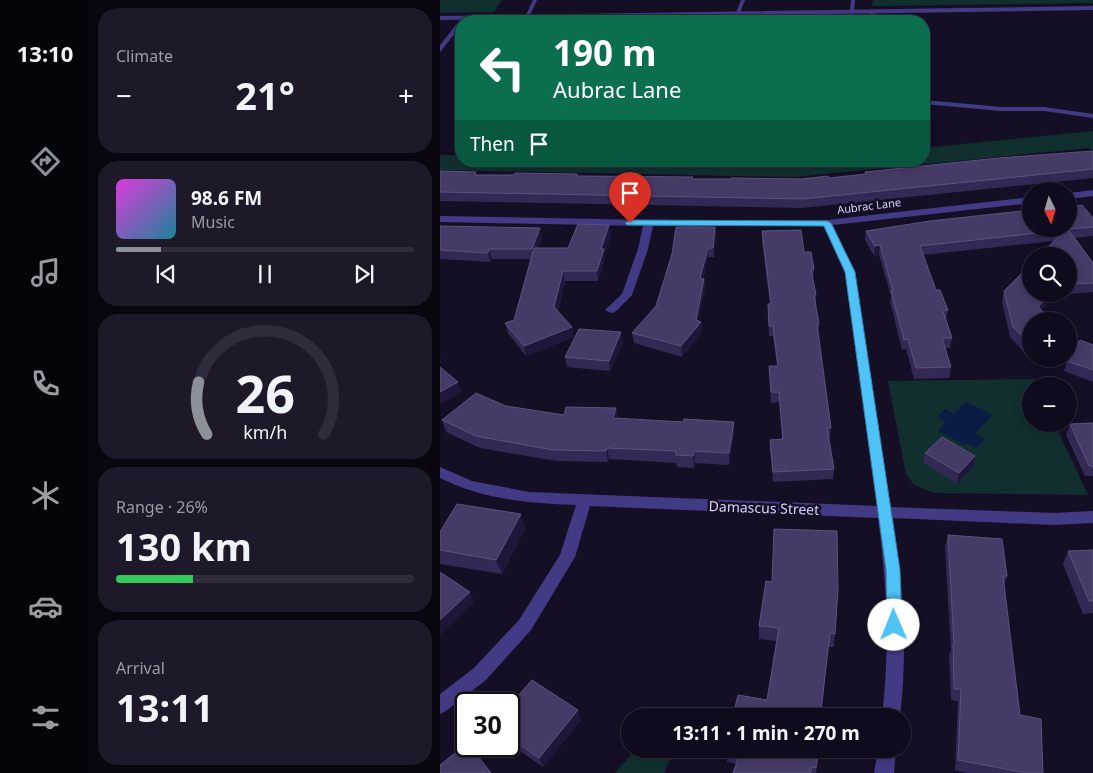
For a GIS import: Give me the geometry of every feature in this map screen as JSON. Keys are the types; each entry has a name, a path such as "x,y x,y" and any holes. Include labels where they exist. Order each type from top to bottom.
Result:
{"street":[{"path":"729,15 1093,8"},
{"path":"440,18 455,19"},
{"path":"441,48 455,30"},
{"path":"1078,196 1091,196"},
{"name":"Aubrac Lane","path":"440,218 649,223 827,223 1022,201"},
{"path":"611,310 627,295 643,249 649,223"},
{"path":"827,223 850,272 893,570 895,681 892,708"},
{"name":"Damascus Street","path":"440,472 469,486 529,498 1054,519 1093,517"},
{"path":"440,705 480,674 525,625 567,558 585,500"},
{"path":"884,773 886,758"}],"lane":[{"path":"527,15 534,0"},
{"path":"738,14 744,0"},
{"path":"852,12 853,0"},
{"path":"870,11 872,15"},
{"path":"930,103 1002,109 1044,110 1093,116"}],"green space":[{"path":"440,0 502,0 494,12 440,13"},
{"path":"873,0 1093,0 1093,3 872,6"},
{"path":"1093,131 1093,150 1088,148 930,164 930,147"},
{"path":"440,155 455,155 455,167 895,167 793,177 440,170"},
{"path":"1022,379 1022,432 1059,432 1088,495 934,493 914,485 906,474 888,381"},
{"path":"628,758 671,758 664,773 615,773"}],"water":[{"path":"966,402 992,415 975,434 985,439 976,448 966,443 964,445 938,431 946,422 937,417 945,409 954,414"}],"building":[{"path":"1093,151 1093,169 803,199 440,192 440,171 476,172 475,175 514,175 515,173 577,174 577,176 693,177 692,179 801,179 828,176 829,178 866,174 865,172 930,167 930,165"},
{"path":"1082,205 1093,218 1093,227 1078,228 1078,206"},
{"path":"1022,211 1022,235 920,246 936,290 940,290 948,310 943,311 952,338 942,338 951,367 916,368 908,339 904,340 880,245 875,246 866,231 930,221"},
{"path":"578,224 609,225 601,249 604,249 597,271 563,271 554,307 572,327 524,346 505,323 514,320 534,248 568,248"},
{"path":"440,226 540,228 532,249 489,249 488,253 440,250"},
{"path":"676,227 715,227 713,248 708,248 700,278 704,279 696,320 701,322 681,346 632,333 656,306 672,254"},
{"path":"801,230 804,252 811,252 814,269 811,269 816,295 814,295 819,324 817,324 831,428 827,428 834,469 773,472 770,440 783,439 779,392 771,392 769,366 778,366 773,326 769,326 768,304 771,304 762,231"},
{"path":"1057,238 1075,238 1093,263 1093,283 1077,284 1077,247 1048,247"},
{"path":"1022,273 1022,302 1043,302 1038,307 1043,312 1022,312 1022,336 1013,327 1004,291"},
{"path":"579,329 621,332 609,361 565,357"},
{"path":"1080,340 1093,345 1093,370 1077,364 1077,345"},
{"path":"440,367 458,382 440,392"},
{"path":"476,393 506,406 564,415 566,407 616,408 613,418 683,422 684,419 734,422 729,453 694,451 693,456 676,455 676,451 607,448 606,451 553,450 476,436 442,420"},
{"path":"1093,423 1093,466 1089,466 1074,432 1077,432 1077,424"},
{"path":"942,437 975,456 959,473 925,453"},
{"path":"457,504 521,514 496,560 440,550 440,532"},
{"path":"774,529 837,531 838,590 835,634 830,633 821,708 735,708 738,695 767,700 779,628 759,626 766,581 772,582"},
{"path":"948,535 1002,539 1007,576 1003,576 1020,715 1041,719 1043,773 1026,773 958,760 961,689 954,689 954,644"},
{"path":"1093,550 1093,601 1089,601 1068,551"},
{"path":"440,572 470,592 440,620"},
{"path":"532,680 578,710 539,758 520,745 520,694"},
{"path":"455,753 455,757 479,757 491,773 440,773 440,765"},
{"path":"738,758 818,758 816,768 812,767 810,773 733,773"}],"route":[{"path":"630,223 827,223 850,272 893,570 894,625"}]}
